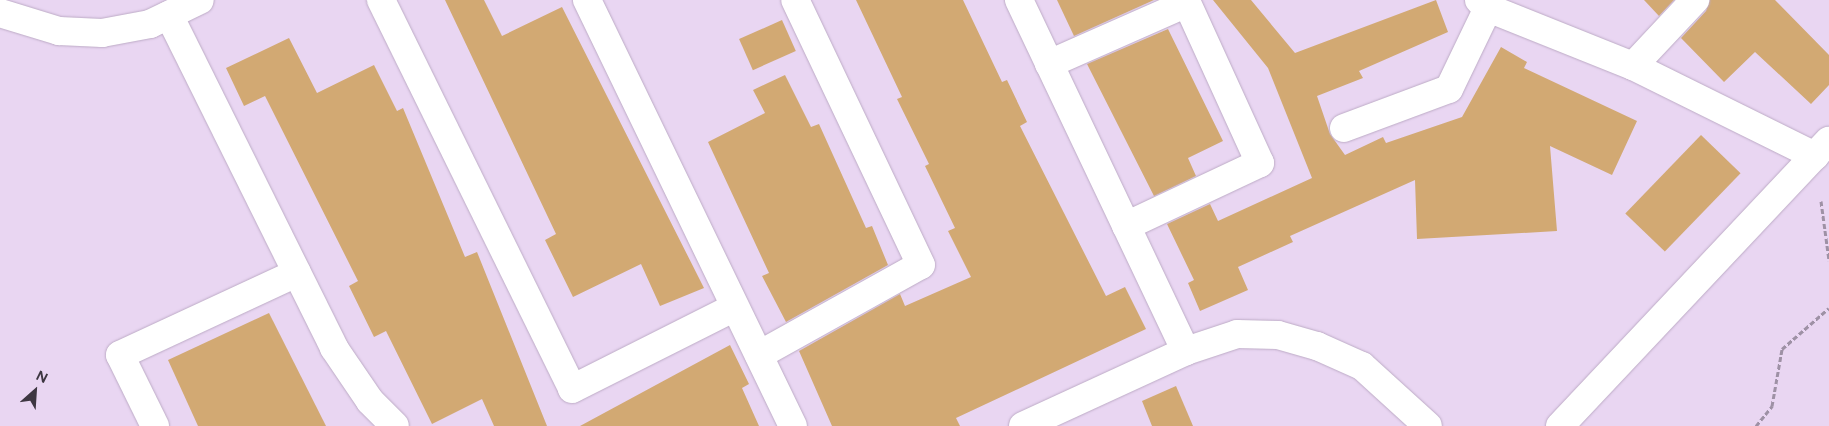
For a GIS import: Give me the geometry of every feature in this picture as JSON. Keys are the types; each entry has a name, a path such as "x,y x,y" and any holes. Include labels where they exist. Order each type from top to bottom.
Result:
{"street":[{"path":"0,13 59,32 102,33 150,24 200,0"},
{"path":"381,0 572,389 736,307"},
{"path":"587,0 793,426"},
{"path":"759,356 921,265 795,0"},
{"path":"1019,0 1186,351"},
{"path":"1633,66 1695,0"},
{"path":"1049,64 1188,3 1260,163 1126,226"},
{"path":"1344,128 1449,89 1483,4 1633,66 1822,148 1560,426"},
{"path":"170,15 334,348 370,401 395,426"},
{"path":"155,426 120,355 297,273"},
{"path":"1023,426 1186,351 1237,334 1278,334 1317,346 1362,366 1428,426"}],"path":[{"path":"1822,148 1829,260"},
{"path":"1756,426 1772,406 1782,349 1829,308"}],"building":[{"path":"445,0 484,0 502,36 562,7 704,288 660,306 641,264 573,297 545,240 556,234"},
{"path":"856,0 963,0 1002,82 1007,80 1027,122 1020,126 1106,296 1125,287 1146,329 956,418 960,426 832,426 799,351 900,294 905,306 971,277 948,231 955,228 925,166 929,164 897,99 902,97"},
{"path":"1057,0 1154,0 1074,36"},
{"path":"1213,0 1251,0 1295,53 1436,0 1448,32 1359,71 1363,78 1317,96 1330,134 1345,155 1383,137 1386,143 1462,117 1501,47 1527,62 1524,68 1637,121 1612,175 1550,146 1557,231 1417,239 1415,180 1290,236 1293,242 1238,267 1248,290 1200,311 1188,283 1194,280 1167,224 1210,204 1218,221 1312,178 1268,68"},
{"path":"1644,0 1674,0 1659,16"},
{"path":"1710,0 1775,0 1829,55 1829,85 1811,104 1755,52 1724,82 1681,38 1706,11"},
{"path":"782,20 796,51 753,70 739,39"},
{"path":"1168,29 1223,141 1188,158 1196,176 1154,196 1087,64"},
{"path":"289,38 317,93 374,65 397,111 403,108 465,257 477,252 547,426 494,426 482,399 432,424 386,331 374,337 349,286 358,281 265,96 244,106 226,68"},
{"path":"785,75 811,127 819,124 866,228 872,226 888,265 786,322 762,276 769,273 708,142 765,113 753,90"},
{"path":"1701,135 1741,173 1665,252 1625,213"},
{"path":"269,313 326,426 198,426 168,360"},
{"path":"730,345 749,384 742,388 759,426 580,426"},
{"path":"1176,386 1193,426 1152,426 1142,401"}]}
